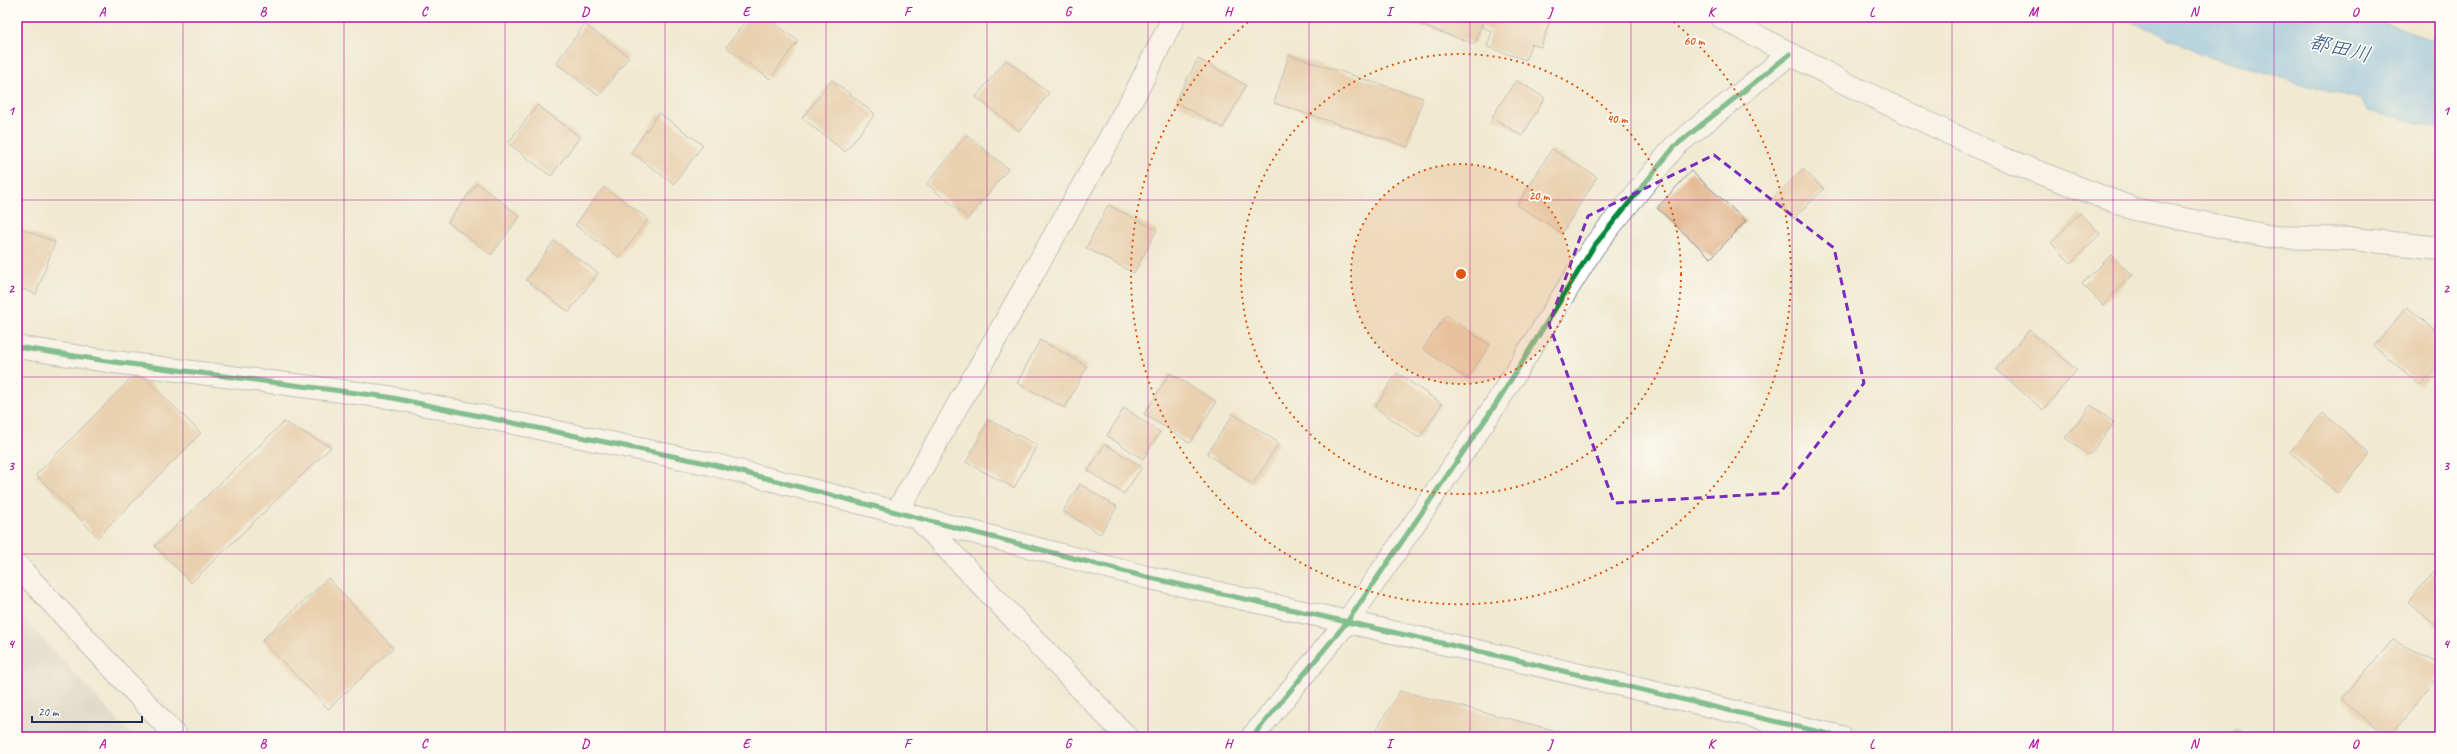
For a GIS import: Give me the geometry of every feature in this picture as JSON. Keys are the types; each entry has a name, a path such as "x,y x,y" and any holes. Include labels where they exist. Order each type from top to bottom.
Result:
{"street":[{"path":"907,515 1136,92 1174,17"},
{"path":"1720,17 1847,84 1999,157 2134,209 2273,237 2354,239 2440,248"},
{"path":"1252,737 1347,622 1496,404 1594,246 1675,146 1790,54"},
{"path":"17,347 107,362 388,397 711,464 1146,577 1347,622 1841,737"},
{"path":"907,515 1127,737"},
{"path":"17,565 177,737"}],"highlighted area":[{"path":"1714,155 1834,248 1864,383 1780,493 1614,503 1549,324 1588,216"}],"shaded area":[{"path":"17,611 133,737 17,737"}],"water":[{"name":"都田川","path":"2119,17 2367,17 2440,43 2440,129 2368,110 2360,99 2319,89 2199,54 2154,31"}],"building":[{"path":"749,17 767,17 798,41 770,79 726,47"},
{"path":"1397,17 1484,17 1475,44"},
{"path":"1485,17 1551,17 1541,47 1531,44 1526,60 1487,47 1492,31 1482,27"},
{"path":"585,24 629,57 599,96 556,63"},
{"path":"1289,55 1423,98 1408,147 1274,103"},
{"path":"1198,59 1246,85 1223,128 1175,102"},
{"path":"1006,60 1049,93 1019,131 976,97"},
{"path":"832,80 875,114 845,152 802,118"},
{"path":"1516,80 1545,98 1522,136 1492,117"},
{"path":"537,105 580,137 551,176 508,143"},
{"path":"659,113 703,145 674,184 631,152"},
{"path":"967,135 1008,169 968,218 927,184"},
{"path":"1552,149 1597,177 1562,233 1517,205"},
{"path":"1803,169 1824,189 1794,218 1773,198"},
{"path":"1691,171 1746,221 1711,258 1657,208"},
{"path":"477,183 520,216 491,255 448,222"},
{"path":"604,187 648,219 620,258 575,225"},
{"path":"1108,205 1157,230 1134,273 1086,248"},
{"path":"2080,213 2100,234 2071,263 2051,243"},
{"path":"17,227 55,242 36,294 17,287"},
{"path":"554,241 598,273 569,312 526,280"},
{"path":"2111,255 2132,275 2103,305 2082,284"},
{"path":"2407,307 2440,334 2440,364 2421,386 2374,346"},
{"path":"1446,315 1490,345 1467,379 1423,349"},
{"path":"2029,330 2077,370 2043,410 1996,369"},
{"path":"1040,340 1087,366 1065,408 1017,383"},
{"path":"138,371 201,433 98,537 36,475"},
{"path":"1170,373 1216,402 1190,443 1144,414"},
{"path":"1397,373 1442,404 1419,438 1375,407"},
{"path":"2091,405 2114,423 2089,455 2065,438"},
{"path":"1124,408 1160,432 1143,459 1107,436"},
{"path":"2323,413 2370,454 2337,493 2290,452"},
{"path":"1233,414 1279,443 1253,484 1207,454"},
{"path":"989,420 1037,445 1014,488 966,462"},
{"path":"284,422 331,447 191,583 155,546"},
{"path":"1105,444 1142,467 1124,494 1088,471"},
{"path":"1080,484 1117,507 1100,534 1063,511"},
{"path":"2440,565 2440,629 2408,602"},
{"path":"328,578 393,648 328,709 262,640"},
{"path":"2393,640 2440,664 2440,673 2390,737 2386,737 2341,699"},
{"path":"1400,691 1577,736 1577,737 1372,737"},
{"path":"2236,729 2245,737 2229,737"}],"cycle path":[{"path":"1252,737 1347,622 1496,404 1594,246 1675,146 1790,54"},
{"path":"17,347 107,361 388,397 711,464 1146,577 1504,657 1841,737"}]}
